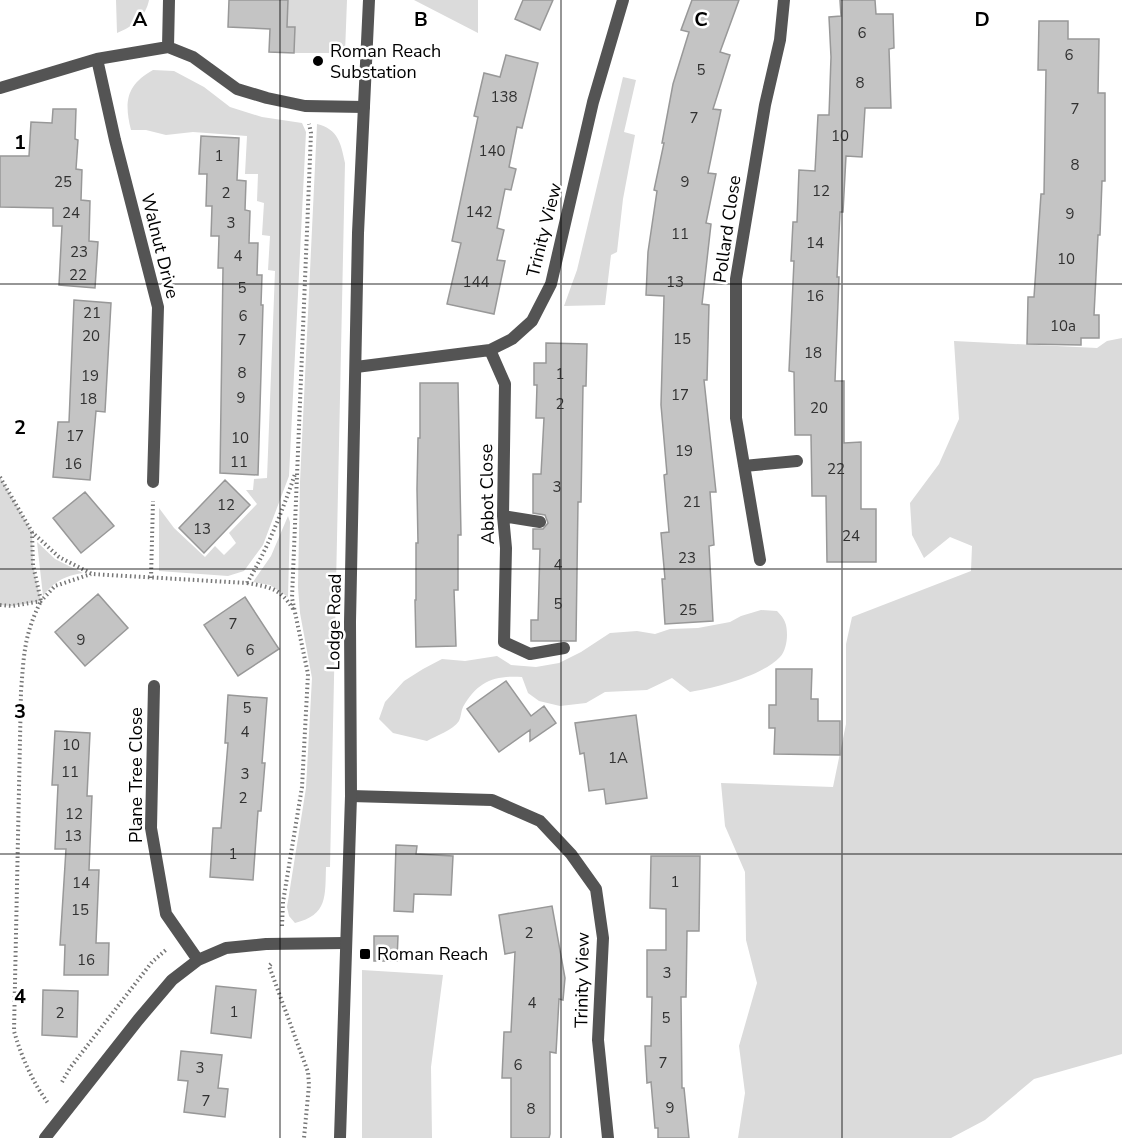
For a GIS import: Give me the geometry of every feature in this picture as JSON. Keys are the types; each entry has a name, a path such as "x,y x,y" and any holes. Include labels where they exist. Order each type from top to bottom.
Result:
{"street":[{"path":"168,47 169,0"},
{"name":"Lodge Road","path":"340,1138 351,796 350,622 358,233 369,0"},
{"name":"Trinity View","path":"356,367 490,350 512,339 532,321 551,284 593,102 623,0"},
{"name":"Pollard Close","path":"760,560 736,418 736,279 765,105 780,40 784,0"},
{"path":"0,88 97,59 168,47 193,57 237,89 305,106 364,106"},
{"name":"Walnut Drive","path":"97,59 115,140 158,307 153,482"},
{"name":"Abbot Close","path":"490,350 505,384 504,642 530,654 564,648"},
{"path":"744,466 797,461"},
{"path":"503,516 540,522"},
{"name":"Plane Tree Close","path":"154,686 151,828 166,914 198,960"},
{"name":"Trinity View","path":"351,796 492,800 540,821 571,854 596,889 603,939 598,1040 608,1138"},
{"path":"45,1138 158,996 172,980 198,960 226,948 345,943"}],"path":[{"path":"304,1138 308,1072 270,966 282,944 283,902 302,787 308,674 292,598 311,133 305,106"},
{"path":"247,584 279,522 296,470"},
{"path":"0,477 32,532 59,557 92,574"},
{"path":"151,578 153,482"},
{"path":"32,532 33,566 41,602"},
{"path":"55,1095 50,1106 41,1094 18,1046 14,1031 21,691 25,644 30,623 41,602 55,586 92,574 270,587 285,597 295,611"},
{"path":"0,605 12,606 41,602"},
{"path":"61,1084 70,1068 152,962 181,936"}],"shaded area":[{"path":"116,0 149,0 138,21 117,33"},
{"path":"288,0 347,0 345,53 294,53 295,27 287,27"},
{"path":"414,0 478,0 478,33"},
{"path":"153,70 174,71 204,87 230,107 262,117 302,123 306,132 289,476 263,545 244,571 228,576 159,571 159,508 174,528 205,557 215,546 224,555 236,543 229,533 257,504 246,490 253,490 254,479 267,478 275,271 268,270 270,236 262,235 264,203 257,201 258,174 245,174 247,136 193,132 166,135 146,130 131,130 128,111 129,95 137,82"},
{"path":"623,77 636,80 624,132 635,135 623,199 617,252 611,255 605,305 564,306 577,270"},
{"path":"317,124 334,133 342,149 345,163 330,867 326,867 323,903 314,915 295,923 289,916 287,907 306,788 312,678 300,613 298,587 300,482"},
{"path":"1122,338 1122,1054 1034,1079 985,1120 951,1138 738,1138 745,1093 739,1046 757,983 746,940 745,872 725,826 721,783 833,787 846,724 846,644 852,617 971,571 972,546 950,537 924,558 912,535 910,503 939,464 959,419 954,341 1097,348 1107,341"},
{"path":"0,477 32,532 33,565 41,601 12,606 0,605"},
{"path":"288,516 290,522 288,597 270,585 253,582 271,556"},
{"path":"37,542 55,559 83,573 60,580 43,596"},
{"path":"761,610 777,611 784,619 787,635 780,657 762,670 712,688 690,692 672,678 647,690 605,692 586,703 560,706 539,701 528,693 522,677 503,677 487,682 474,691 463,707 456,724 427,741 393,733 379,719 385,702 404,681 442,659 465,661 497,656 511,665 536,667 559,663 610,633 637,631 655,634 670,629 698,628 730,622"},
{"path":"362,970 443,975 431,1067 432,1138 362,1138"}],"building":[{"path":"229,0 288,0 287,27 295,27 294,53 269,52 270,29 228,27"},
{"path":"523,0 553,0 540,30 515,19"},
{"path":"692,0 739,0 720,52 730,55 713,109 721,110 708,173 716,174 706,223 711,224 702,304 709,305 707,380 704,380 716,492 710,492 714,545 709,546 713,621 665,624 662,579 665,579 661,533 669,532 661,405 664,296 646,295 648,252 657,191 654,190 673,84 689,32 681,30"},
{"path":"840,0 875,0 876,14 893,14 894,48 889,49 891,108 865,108 862,157 846,156 843,212 840,212 837,277 839,277 835,381 844,381 844,443 861,442 861,509 876,509 876,562 827,562 826,496 812,496 811,435 795,435 794,372 789,371 794,261 791,261 793,222 797,222 799,170 815,171 818,115 829,115 831,57 829,17 841,16"},
{"path":"1039,21 1068,21 1068,39 1099,39 1098,93 1105,93 1105,181 1102,181 1094,315 1099,315 1099,338 1081,338 1081,345 1027,344 1028,297 1034,297 1041,194 1044,194 1046,70 1038,70"},
{"path":"506,55 538,63 522,128 517,127 509,167 516,169 511,190 505,189 497,228 504,230 497,260 505,261 494,314 447,304 461,243 452,241 478,117 474,116 484,73 500,77"},
{"path":"53,109 76,109 75,139 78,140 76,169 82,170 81,200 90,201 89,241 98,242 95,288 59,285 62,226 53,226 53,208 0,207 0,156 29,156 31,122 52,123"},
{"path":"201,136 239,138 237,180 246,181 245,210 250,211 249,243 258,243 257,275 262,275 261,305 263,305 258,475 220,473 223,268 218,268 219,236 211,236 212,206 206,206 207,174 199,174"},
{"path":"74,300 111,303 105,412 96,411 90,480 53,477 58,422 69,422"},
{"path":"546,343 587,344 586,386 583,386 581,502 578,502 576,641 531,641 531,620 538,620 540,549 533,549 533,529 543,529 548,523 545,515 533,513 533,474 541,474 544,418 536,418 537,385 534,385 534,363 546,363"},
{"path":"420,383 458,383 461,535 458,535 458,590 454,590 456,646 416,647"},
{"path":"225,480 250,505 204,553 179,528"},
{"path":"85,492 114,526 81,553 53,518"},
{"path":"98,594 128,628 85,666 55,632"},
{"path":"245,597 279,649 238,676 204,625"},
{"path":"776,669 812,669 811,699 818,699 818,721 840,721 840,755 774,754 775,728 769,728 769,705 776,705"},
{"path":"506,681 531,716 544,706 556,723 530,741 530,730 499,752 467,709"},
{"path":"228,695 267,698 262,763 265,763 261,811 258,811 253,880 210,877 213,828 221,828 228,743 225,743"},
{"path":"636,715 647,798 606,804 604,789 589,791 584,753 580,754 575,723"},
{"path":"55,731 90,733 87,796 92,796 89,870 99,870 96,943 109,943 108,975 64,975 65,945 60,945 66,849 55,849 58,785 52,785"},
{"path":"396,845 417,846 416,854 453,856 451,895 414,894 413,912 394,911"},
{"path":"651,856 700,856 699,931 687,931 686,997 681,997 682,1088 684,1088 689,1138 658,1138 651,1082 647,1083 645,1046 651,1046 652,997 647,997 647,950 666,950 666,909 650,908"},
{"path":"552,906 565,978 563,1000 559,999 556,1053 550,1052 550,1134 549,1138 511,1138 511,1078 502,1078 504,1032 511,1032 515,952 505,954 499,915"},
{"path":"374,936 398,936 397,961 374,961"},
{"path":"216,986 256,990 251,1038 211,1033"},
{"path":"43,990 78,991 77,1037 42,1035"},
{"path":"181,1051 222,1055 218,1088 228,1089 225,1117 184,1112 188,1081 178,1080"}],"place":[{"name":"Roman Reach Substation","path":"318,61"},
{"name":"Roman Reach","path":"365,954"}]}
